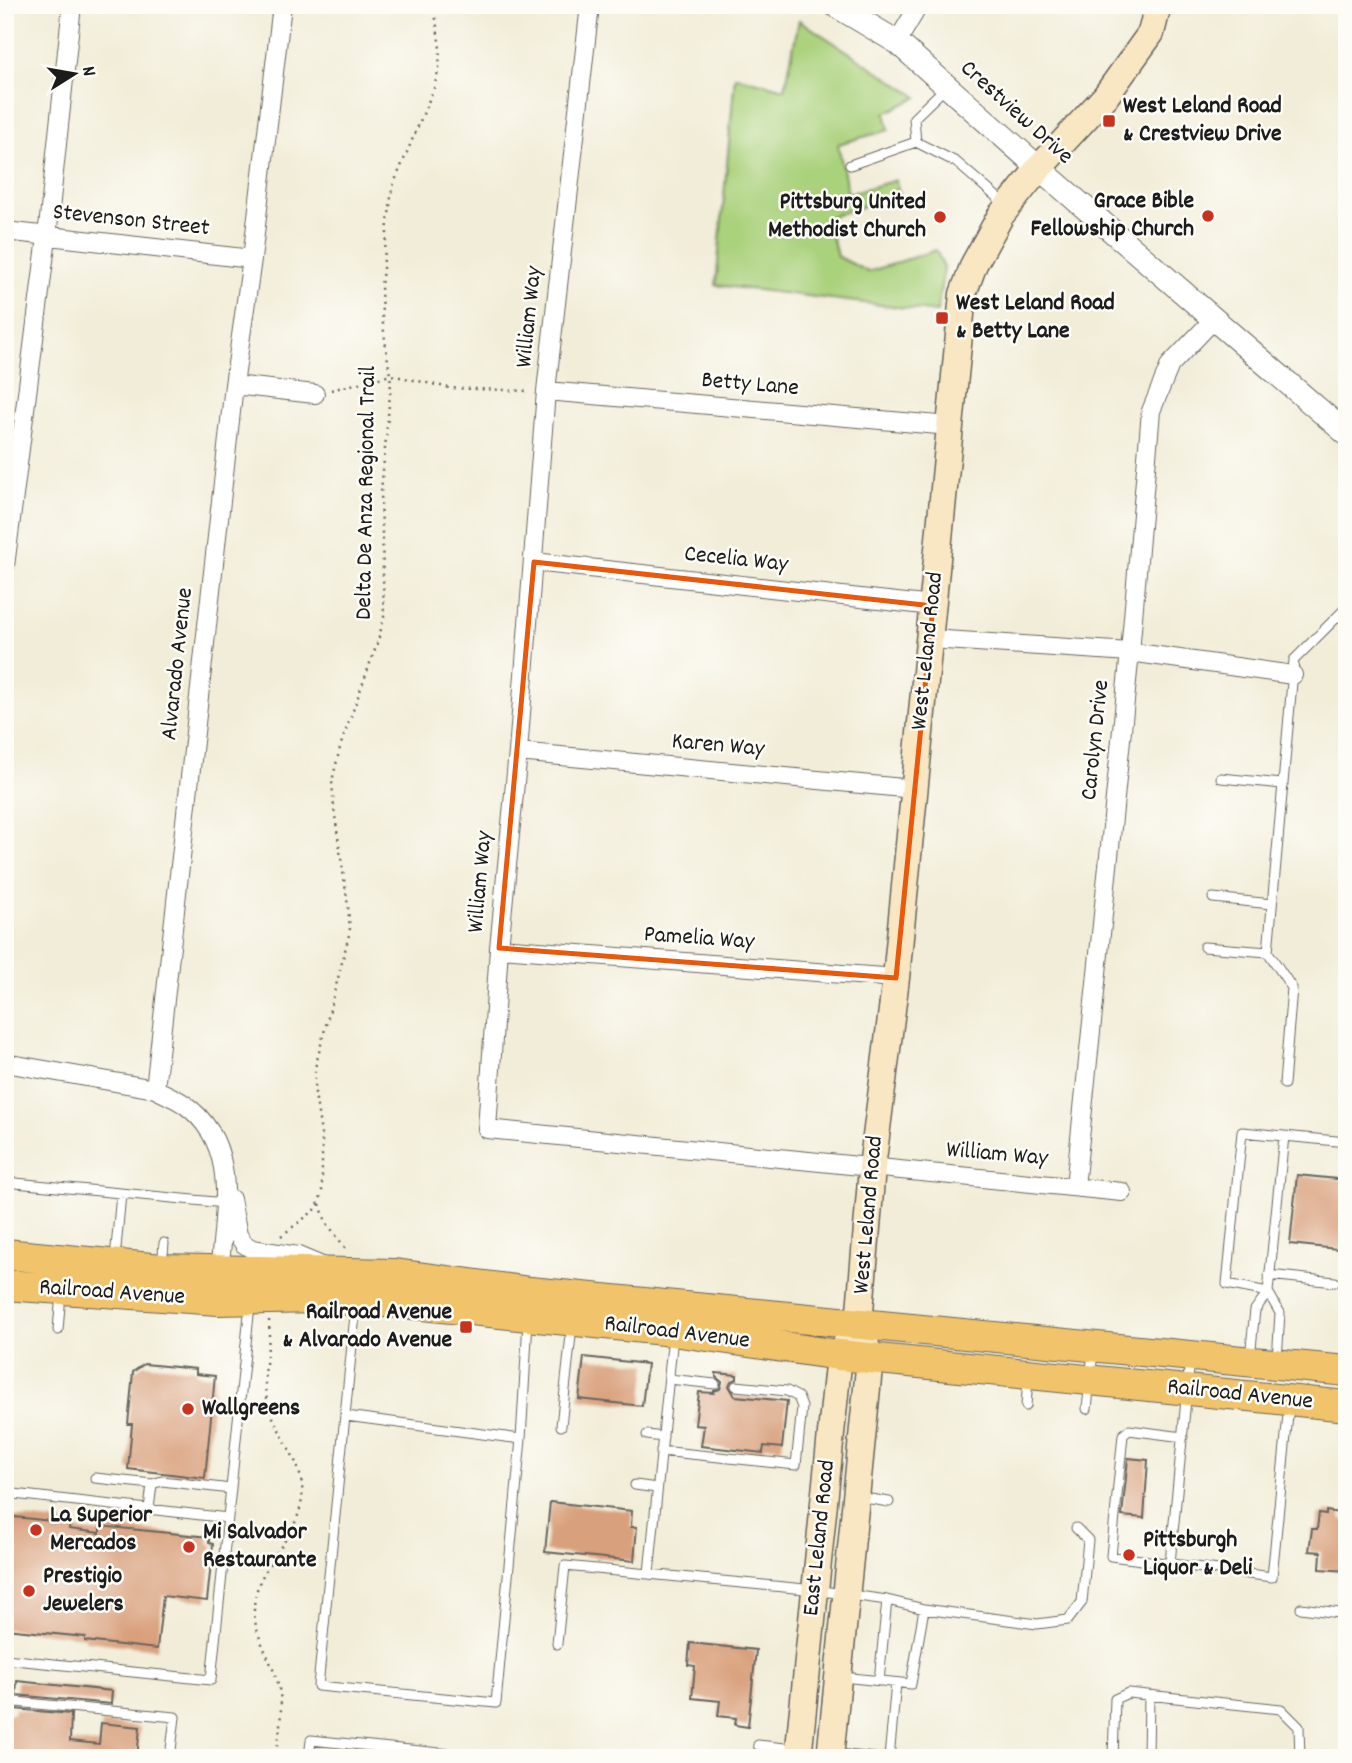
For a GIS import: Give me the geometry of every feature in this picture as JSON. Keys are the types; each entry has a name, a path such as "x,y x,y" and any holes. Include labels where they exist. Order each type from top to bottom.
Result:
{"highway":[{"name":"Railroad Avenue","path":"5,1254 114,1264 163,1256 218,1285"},
{"name":"Railroad Avenue","path":"5,1285 62,1290 218,1285 257,1280 343,1262 529,1304 572,1321 673,1331 839,1355 1029,1374 1088,1394 1187,1390 1347,1406"},
{"name":"Railroad Avenue","path":"257,1280 356,1299 529,1304 859,1323 1347,1371"}],"main road":[{"name":"West Leland Road","path":"870,1358 859,1323 872,1168 895,978 963,294 974,264 1008,207 1039,168 1105,97 1151,33 1158,5"},
{"name":"East Leland Road","path":"798,1753 839,1355 859,1323"},
{"name":"East Leland Road","path":"830,1755 870,1358"}],"street":[{"path":"5,566 47,237 72,5"},
{"name":"Alvarado Avenue","path":"155,1088 234,385 282,5"},
{"name":"William Way","path":"590,5 546,391 486,1129 1122,1192"},
{"name":"Crestview Drive","path":"835,5 897,42 1347,434"},
{"path":"897,42 919,5"},
{"name":"Stevenson Street","path":"5,231 252,259"},
{"name":"Carolyn Drive","path":"1075,1187 1130,652 1151,411 1170,365 1214,319"},
{"path":"234,385 315,394"},
{"name":"Betty Lane","path":"546,391 950,426"},
{"name":"Cecelia Way","path":"534,562 933,606"},
{"path":"930,639 1130,652 1293,675"},
{"name":"Karen Way","path":"518,752 914,789"},
{"name":"Pamelia Way","path":"499,948 895,978"},
{"path":"5,1063 155,1088 184,1104 203,1121 216,1143 238,1235 257,1280"},
{"path":"218,1285 226,1177"}],"lane":[{"path":"916,142 914,118 947,86"},
{"path":"850,165 916,142 957,162 1008,207"},
{"path":"1284,1084 1292,988 1268,952 1294,660 1347,607"},
{"path":"1221,778 1282,784"},
{"path":"1213,898 1272,904"},
{"path":"1204,947 1268,952"},
{"path":"1263,1363 1280,1313 1268,1292 1227,1284 1242,1132 1347,1142"},
{"path":"1263,1363 1255,1310 1268,1292 1284,1136"},
{"path":"5,1182 225,1203"},
{"path":"114,1264 121,1194"},
{"path":"1269,1275 1335,1282"},
{"path":"5,1659 211,1681 257,1280"},
{"path":"58,1330 62,1290"},
{"path":"356,1299 318,1686 496,1703 521,1439 529,1304"},
{"path":"561,1426 572,1321"},
{"path":"649,1573 673,1331"},
{"path":"1088,1394 1093,1348"},
{"path":"1170,1563 1190,1356"},
{"path":"1026,1406 1029,1374"},
{"path":"669,1379 715,1384"},
{"path":"661,1451 796,1465 802,1407 798,1397 787,1391 736,1386"},
{"path":"1184,1437 1129,1430 1123,1434 1111,1556 1272,1577 1290,1400"},
{"path":"346,1416 521,1439"},
{"path":"647,1435 663,1437"},
{"path":"95,1478 152,1484 162,1481 231,1489"},
{"path":"149,1509 152,1484"},
{"path":"635,1485 657,1488"},
{"path":"5,1493 228,1518"},
{"path":"856,1497 889,1502"},
{"path":"557,1644 565,1566 815,1590 887,1600 924,1609 1037,1624 1068,1620 1082,1602 1088,1540 1076,1528"},
{"path":"879,1681 887,1600"},
{"path":"1301,1608 1347,1614"},
{"path":"838,1676 911,1684 924,1609"},
{"path":"888,1758 896,1683"},
{"path":"1113,1758 1115,1699 1128,1693 1281,1709 1299,1727 1300,1758"},
{"path":"1147,1758 1149,1696"},
{"path":"5,1701 175,1717 170,1758"},
{"path":"309,1758 310,1740 489,1758"},
{"path":"758,1745 798,1753 875,1758"}],"path":[{"name":"Delta De Anza Regional Trail","path":"320,1200 323,1152 315,1068 350,931 332,781 341,744 384,617 381,492 391,376 381,298 389,209 395,178 438,77 440,48 434,5"},
{"path":"315,394 391,376 450,388 546,391"},
{"path":"320,1200 322,1215 343,1262"},
{"path":"276,1758 280,1694 258,1634 254,1601 264,1572 295,1522 303,1496 299,1472 268,1403 265,1375 270,1326 262,1311 257,1280 263,1242 272,1243 315,1210 320,1200"}],"highlighted area":[{"path":"534,562 933,606 896,978 499,948"}],"green space":[{"path":"799,20 918,97 885,113 889,130 838,144 848,194 896,180 899,194 827,218 837,256 868,272 936,250 944,268 937,312 716,285 735,76 785,89"}],"building":[{"path":"1297,1175 1347,1180 1347,1250 1290,1244"},
{"path":"584,1357 647,1364 642,1406 579,1399"},
{"path":"144,1364 196,1369 196,1374 215,1376 205,1478 128,1469 132,1424 128,1424 133,1372"},
{"path":"716,1373 737,1375 737,1379 731,1381 729,1386 735,1396 787,1401 782,1448 764,1446 763,1453 701,1446 704,1426 695,1425 699,1392 714,1393 720,1389 722,1382 716,1377"},
{"path":"1128,1458 1148,1460 1144,1518 1122,1516"},
{"path":"550,1502 632,1511 631,1527 637,1527 634,1561 545,1552"},
{"path":"1326,1511 1339,1513 1342,1519 1347,1520 1347,1571 1320,1569 1321,1552 1309,1551 1312,1529 1317,1529 1319,1513 1326,1514"},
{"path":"5,1516 70,1523 69,1529 100,1533 100,1526 209,1537 209,1543 213,1544 207,1601 163,1596 157,1649 85,1641 85,1637 5,1629"},
{"path":"690,1643 756,1650 748,1727 735,1725 736,1718 718,1716 720,1701 692,1698 695,1666 688,1665"},
{"path":"17,1681 112,1691 111,1704 16,1695"},
{"path":"14,1709 71,1714 70,1741 99,1744 101,1723 140,1727 137,1758 5,1758 5,1713 14,1714"}],"place":[{"name":"West Leland Road & Crestview Drive","path":"1109,121"},
{"name":"Grace Bible Fellowship Church","path":"1208,216"},
{"name":"Pittsburg United Methodist Church","path":"940,217"},
{"name":"West Leland Road & Betty Lane","path":"942,318"},
{"name":"Railroad Avenue & Alvarado Avenue","path":"466,1327"},
{"name":"Wallgreens","path":"188,1409"},
{"name":"La Superior Mercados","path":"36,1530"},
{"name":"Mi Salvador Restaurante","path":"189,1547"},
{"name":"Pittsburgh Liquor & Deli","path":"1129,1555"},
{"name":"Prestigio Jewelers","path":"29,1591"}]}
